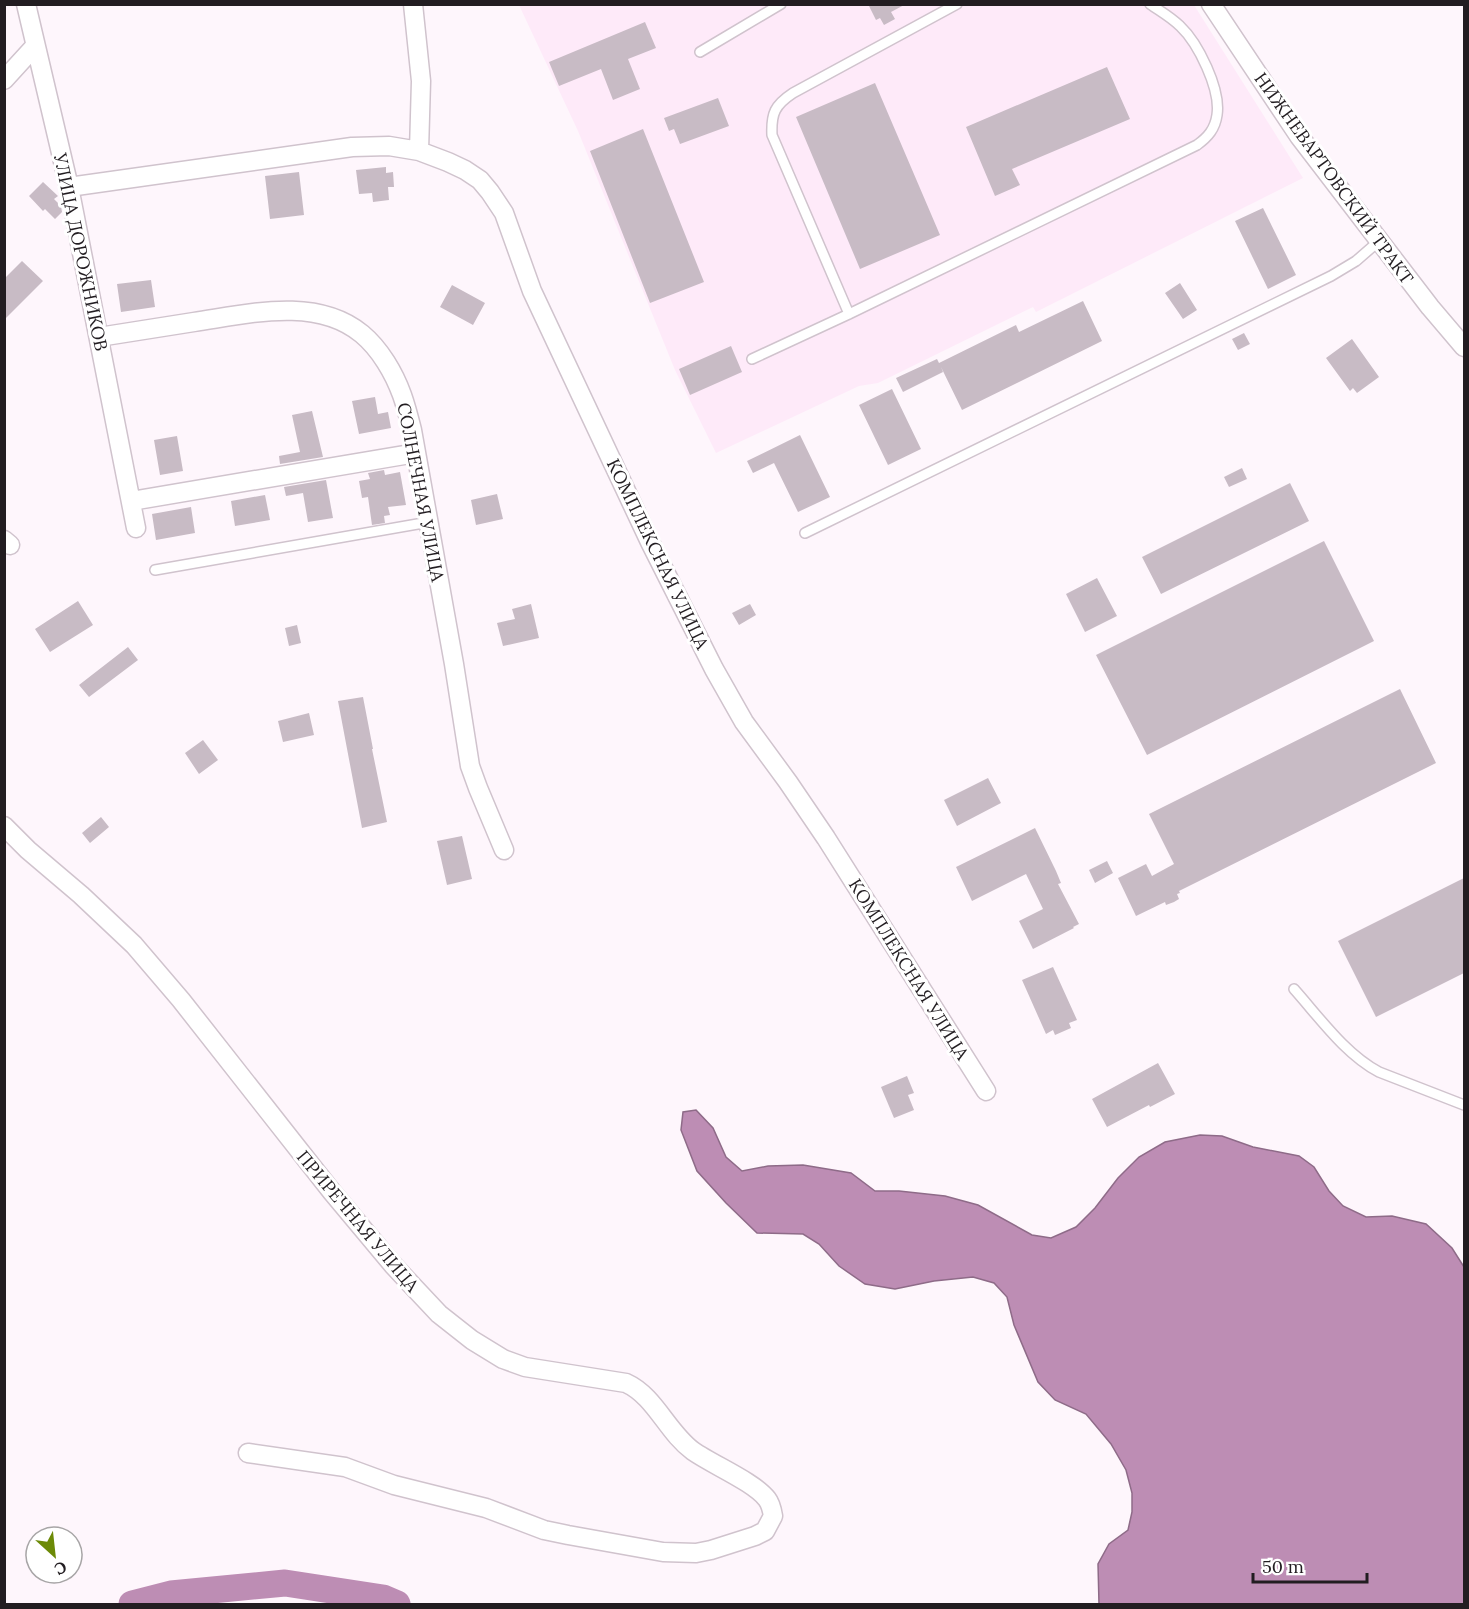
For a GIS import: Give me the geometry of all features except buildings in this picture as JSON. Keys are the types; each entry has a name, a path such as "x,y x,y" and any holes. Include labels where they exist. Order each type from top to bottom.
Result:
{"street":[{"name":"УЛИЦА ДОРОЖНИКОВ","path":"26,4 69,187 136,528"},
{"path":"413,4 421,81 419,152"},
{"name":"НИЖНЕВАРТОВСКИЙ ТРАКТ","path":"1211,4 1299,136 1379,242 1464,347"},
{"path":"4,80 35,46"},
{"name":"КОМПЛЕКСНАЯ УЛИЦА","path":"69,187 352,147 389,146 419,152 448,162 480,180 504,213 532,291 650,542 714,669 744,722 826,838 987,1091"},
{"name":"СОЛНЕЧНАЯ УЛИЦА","path":"99,337 252,313 291,311 317,314 343,322 362,334 379,352 402,395 416,453 470,766 504,850"},
{"path":"131,501 416,453"},
{"name":"ПРИРЕЧНАЯ УЛИЦА","path":"4,826 134,945 181,1000 339,1201 393,1265 439,1314 480,1345 503,1359 525,1368 626,1383 635,1387 644,1394 676,1435 691,1449 757,1489 771,1506 773,1516 765,1531 755,1536 696,1553 663,1552 544,1530 486,1508 394,1485 345,1467 248,1453"}],"lane":[{"path":"700,52 781,4"},
{"path":"849,314 772,135 771,122 780,102 793,93 957,4"},
{"path":"752,359 1197,145 1209,136 1218,107 1211,79 1201,56 1190,36 1150,4"},
{"path":"805,532 1331,276 1356,261 1379,242"},
{"path":"155,570 429,522"},
{"path":"1294,989 1349,1051 1368,1066 1378,1072 1464,1104"}],"shaded area":[{"path":"519,5 1194,5 1303,178 1036,312 1033,307 878,383 859,386 716,453 675,370 578,131"},
{"path":"696,1110 713,1128 726,1157 742,1171 768,1166 803,1165 851,1173 875,1191 945,1196 978,1205 1032,1235 1051,1238 1076,1227 1139,1157 1165,1142 1200,1135 1222,1136 1253,1147 1299,1156 1314,1167 1329,1191 1343,1206 1366,1217 1392,1216 1426,1224 1452,1248 1464,1267 1464,1604 1099,1604 1098,1564 1109,1544 1128,1530 1132,1512 1132,1493 1126,1470 1111,1444 1086,1414 1055,1400 1038,1382 1014,1325 1007,1297 994,1283 973,1277 934,1281 895,1289 865,1284 839,1266 819,1244 803,1234 757,1233 697,1171 681,1130 683,1112"}],"waterway":[{"path":"132,1604 171,1594 285,1583 383,1598 397,1604"}]}
